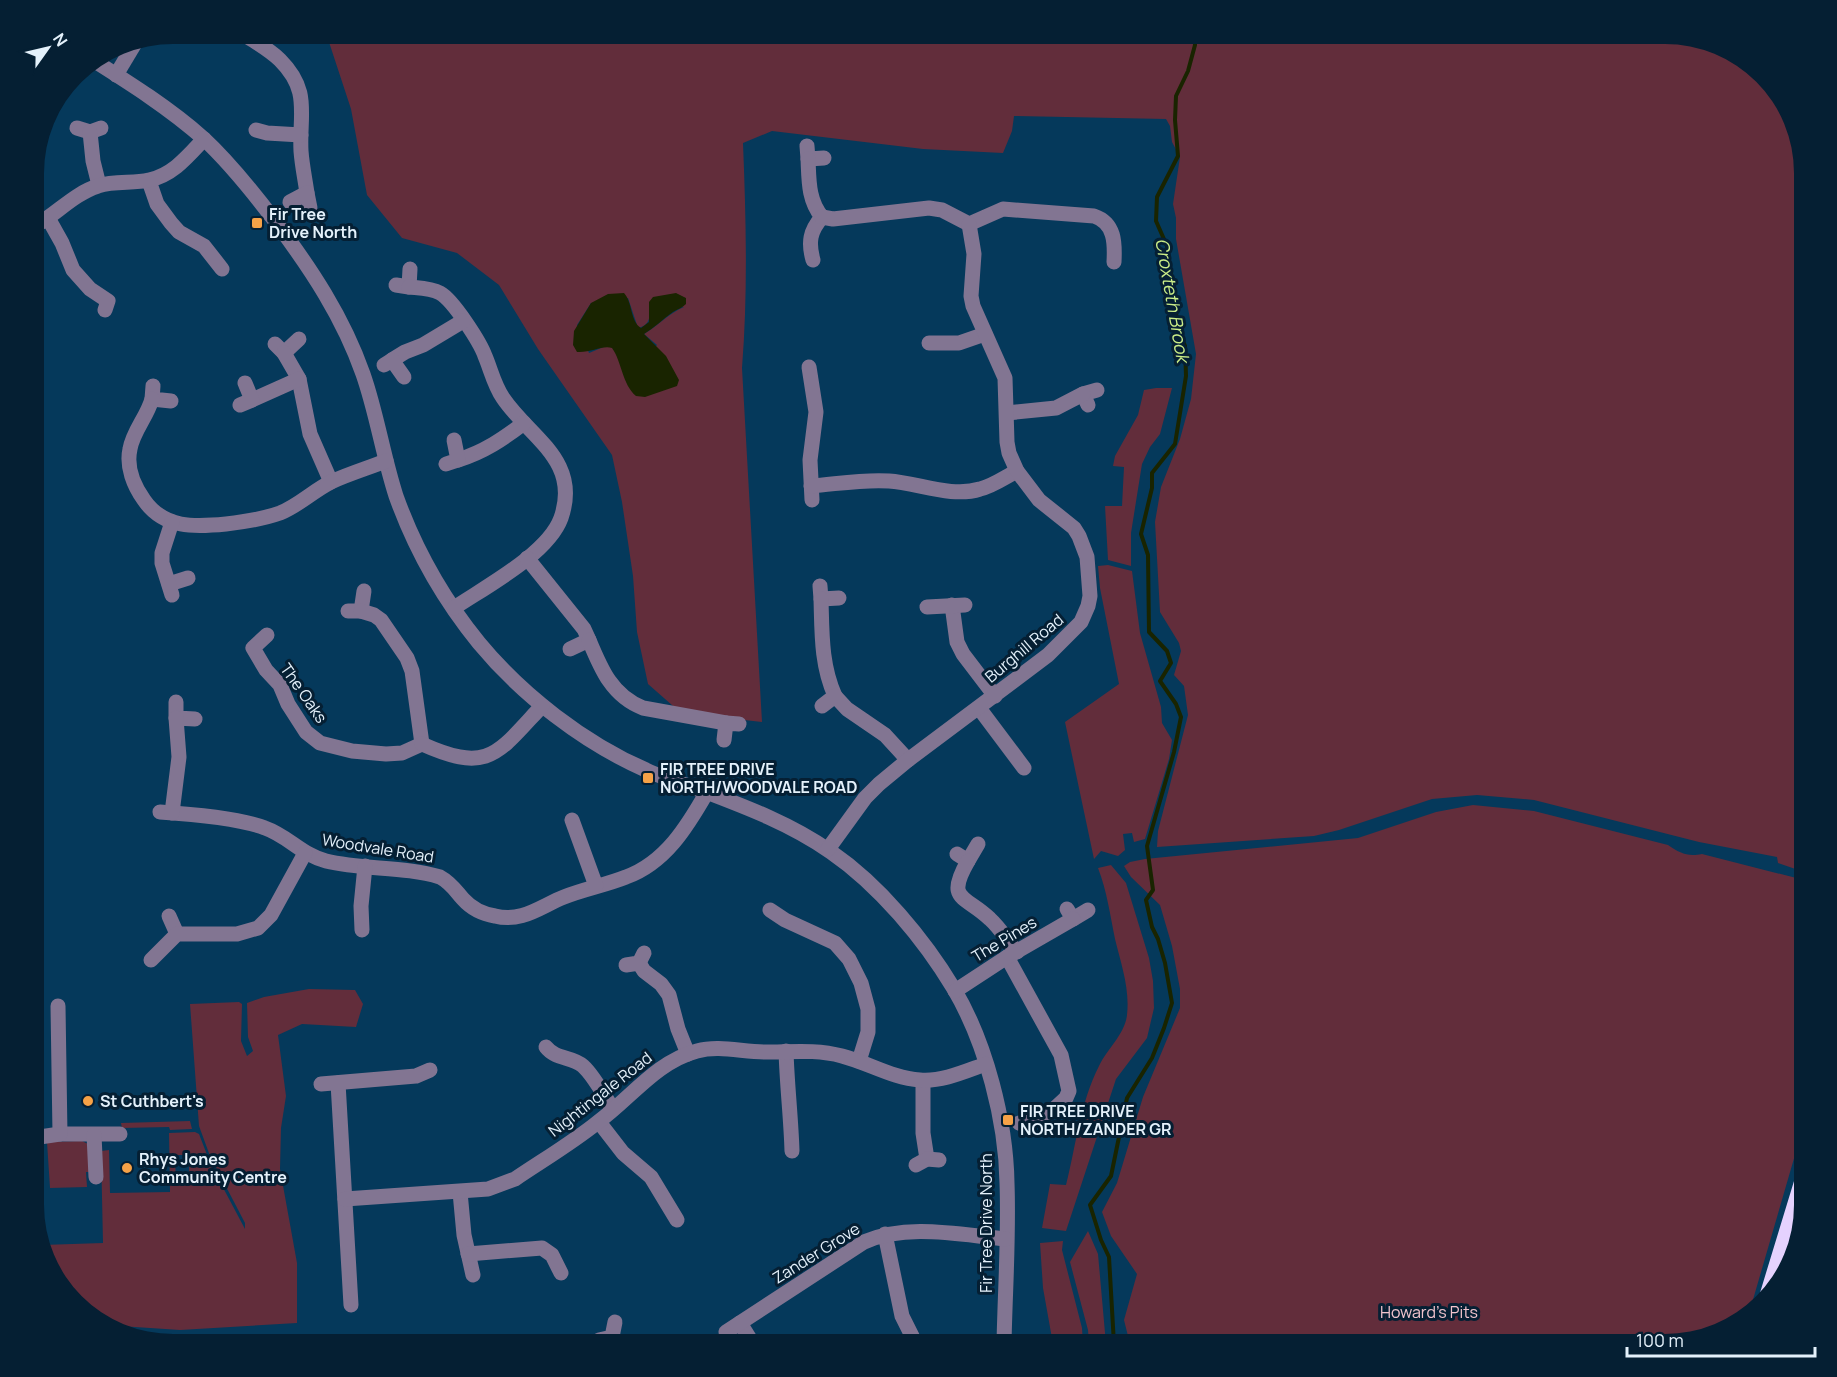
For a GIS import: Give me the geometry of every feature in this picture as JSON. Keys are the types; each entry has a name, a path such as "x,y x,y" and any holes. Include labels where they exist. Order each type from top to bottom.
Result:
{"highway":[{"path":"1777,1266 1792,1217"}],"street":[{"path":"257,44 280,61 297,84 302,99 301,153 309,201 290,202"},
{"path":"116,75 131,50"},
{"name":"Fir Tree Drive North","path":"101,65 149,95 204,139 224,158 294,247 337,312 364,377 396,496 431,572 453,608 504,670 542,706 581,735 644,770 761,813 828,849 858,872 921,941 955,991 986,1064 995,1097 1007,1184 1004,1334"},
{"path":"251,128 301,135"},
{"path":"89,130 99,186"},
{"path":"111,301 90,289 73,270 62,243 44,220 81,193 99,186 149,181 175,169 204,139"},
{"path":"824,158 807,153 811,199 822,217 833,219 930,208 942,210 969,224 1003,210 1094,216 1107,222 1110,228 1115,246 1113,264"},
{"path":"149,181 157,204 171,223 179,232 204,246 224,270"},
{"path":"813,261 810,240 812,232 822,217"},
{"name":"Burghill Road","path":"828,849 865,798 908,760 1048,655 1086,614 1090,596 1087,557 1079,536 1074,528 1039,500 1017,471 1009,453 1005,378 973,306 971,296 974,265 969,224"},
{"path":"410,269 403,286 441,293 452,304 479,342 501,396 550,450 561,470 565,491 564,506 555,531 548,540 527,558 453,608"},
{"path":"404,377 388,362 423,345 463,321"},
{"path":"926,343 959,343 985,334"},
{"path":"299,339 279,349 299,379 310,434 331,482"},
{"path":"809,365 816,412 810,460 812,493 886,481 969,492 987,487 1017,471"},
{"path":"245,383 246,403 299,379"},
{"path":"171,401 153,393 146,415 133,438 129,460 130,471 139,494 146,504 163,518 172,522 195,527 245,522 281,513 331,482 386,461"},
{"path":"1007,413 1056,408 1090,396"},
{"path":"454,440 452,462 473,456 496,444 524,423"},
{"path":"172,522 162,553 162,563 171,590 188,578"},
{"path":"527,558 579,620 608,681 624,698 643,708 732,723 724,740"},
{"path":"364,591 355,611 374,615 381,620 407,658 412,671 422,744 445,754 474,760 502,749 542,706"},
{"path":"839,598 820,592 823,662 828,680 835,696 847,709 885,735 908,760"},
{"path":"927,607 959,605 957,642 963,654 994,696"},
{"name":"The Oaks","path":"267,635 254,648 266,670 280,685 288,704 306,732 320,743 352,751 386,754 402,753 422,744"},
{"path":"570,649 589,640"},
{"path":"822,706 835,696"},
{"name":"Woodvale Road","path":"176,702 179,757 166,812 266,828 305,853 327,861 440,877 452,885 462,899 474,908 495,916 507,918 527,915 562,898 628,876 660,856 684,831 707,792"},
{"path":"979,708 1025,768"},
{"path":"176,718 195,719"},
{"path":"573,817 596,886"},
{"path":"978,844 963,858 957,886 964,901 990,919 1012,954 1061,1055 1069,1091 1066,1098 1052,1111 1039,1119 1019,1123"},
{"path":"151,960 177,934 237,934 258,928 271,915 305,853"},
{"path":"362,930 361,906 365,866"},
{"path":"768,909 835,943 849,959 861,983 868,1009 868,1032 859,1061"},
{"name":"The Pines","path":"955,991 1070,914 1088,910"},
{"path":"169,916 177,934"},
{"path":"637,961 669,995 678,1029 688,1054"},
{"path":"58,1006 60,1134"},
{"path":"544,1046 556,1056 576,1062 585,1068 613,1109"},
{"name":"Nightingale Road","path":"345,1199 488,1189 515,1179 599,1122 662,1067 688,1054 708,1049 825,1052 859,1061 891,1075 923,1081 986,1064"},
{"path":"786,1051 788,1100 792,1117 791,1153"},
{"path":"321,1084 416,1076 432,1068"},
{"path":"923,1081 923,1132 928,1161"},
{"path":"338,1083 352,1305"},
{"path":"599,1122 623,1153 651,1177 678,1223"},
{"path":"44,1136 60,1134 120,1134"},
{"path":"94,1135 96,1178"},
{"path":"460,1192 473,1275"},
{"name":"Zander Grove","path":"726,1332 864,1242 885,1234 907,1231 1006,1239"},
{"path":"885,1234 902,1316 911,1334"},
{"path":"468,1254 542,1248 552,1256 562,1274"},
{"path":"740,1323 747,1334"}],"green space":[{"path":"330,44 1664,44 1690,46 1722,57 1750,76 1772,101 1784,123 1789,139 1794,172 1794,869 1778,863 1777,857 1699,842 1534,800 1477,795 1432,799 1314,836 1157,847 1158,831 1188,715 1184,686 1174,675 1181,651 1179,643 1160,612 1155,522 1161,487 1180,439 1191,399 1196,354 1176,239 1173,204 1180,157 1172,142 1170,126 1166,119 1014,116 1012,131 1003,153 923,149 772,131 743,143 746,256 742,368 762,722 681,713 648,684 637,632 633,576 622,502 612,455 538,349 499,285 457,253 402,238 367,195 351,109","holes":["628,298 638,328 643,327 650,315 649,302 684,307 644,334 657,345 627,383 618,356 612,347 606,346 589,353 577,325 591,303"]},
{"path":"1172,388 1160,434 1150,447 1142,464 1131,533 1131,566 1108,560 1105,506 1122,506 1124,467 1113,466 1115,456 1138,415 1144,390"},
{"path":"1108,565 1132,571 1140,633 1161,707 1162,723 1172,740 1169,759 1145,839 1134,842 1132,833 1123,834 1125,850 1118,856 1101,851 1094,859 1065,722 1119,684 1100,588 1098,566"},
{"name":"Howard's Pits","path":"1473,805 1534,811 1668,845 1684,854 1702,854 1794,877 1794,1158 1754,1297 1736,1312 1706,1327 1664,1334 1128,1334 1124,1320 1137,1274 1111,1236 1102,1212 1117,1183 1143,1097 1180,1008 1180,989 1172,946 1160,905 1131,877 1124,866 1130,862 1145,859 1358,838 1436,812"},
{"path":"1111,865 1126,883 1149,958 1154,1008 1147,1038 1116,1079 1066,1231 1042,1228 1050,1184 1066,1185 1087,1095 1102,1060 1126,1022 1128,1005 1124,976 1098,868"},
{"path":"309,989 355,990 363,1004 356,1027 302,1024 278,1035 286,1096 281,1128 280,1169 297,1263 297,1323 180,1330 130,1327 101,1312 81,1296 65,1276 50,1245 103,1243 101,1151 109,1150 110,1193 170,1192 169,1133 195,1132 199,1134 211,1165 245,1229 245,1223 210,1156 199,1126 190,1004 239,1002 242,1004 241,1041 247,1056 253,1051 248,1037 247,1003 264,997","holes":["175,1155 189,1155 189,1182 176,1183"]},
{"path":"190,1121 192,1129 170,1130 169,1127 122,1128 121,1123"},
{"path":"82,1141 88,1144 92,1172 86,1172 87,1187 50,1188 47,1142"},
{"path":"1088,1231 1098,1254 1105,1334 1088,1334 1070,1262"},
{"path":"1063,1241 1062,1250 1082,1334 1051,1334 1043,1288 1040,1243"}],"shaded area":[{"path":"624,293 635,321 641,328 649,322 649,302 653,297 676,293 686,298 686,304 644,334 666,356 679,380 677,386 645,397 636,396 625,379 612,348 577,352 573,345 574,331 591,303 608,294"}],"waterway":[{"name":"Croxteth Brook","path":"1113,1334 1109,1257 1090,1205 1111,1176 1127,1098 1152,1058 1172,1003 1165,963 1152,927 1146,900 1153,890 1147,846 1174,752 1181,717 1176,704 1160,681 1171,663 1167,651 1149,632 1148,555 1141,534 1152,488 1152,473 1175,444 1186,376 1185,346 1178,328 1167,246 1156,221 1157,197 1178,156 1176,96 1188,71 1195,44"}],"place":[{"name":"Fir Tree Drive North","path":"257,223"},
{"name":"FIR TREE DRIVE NORTH/WOODVALE ROAD","path":"648,778"},
{"name":"St Cuthbert's","path":"88,1101"},
{"name":"FIR TREE DRIVE NORTH/ZANDER GR","path":"1008,1120"},
{"name":"Rhys Jones Community Centre","path":"127,1168"}]}
